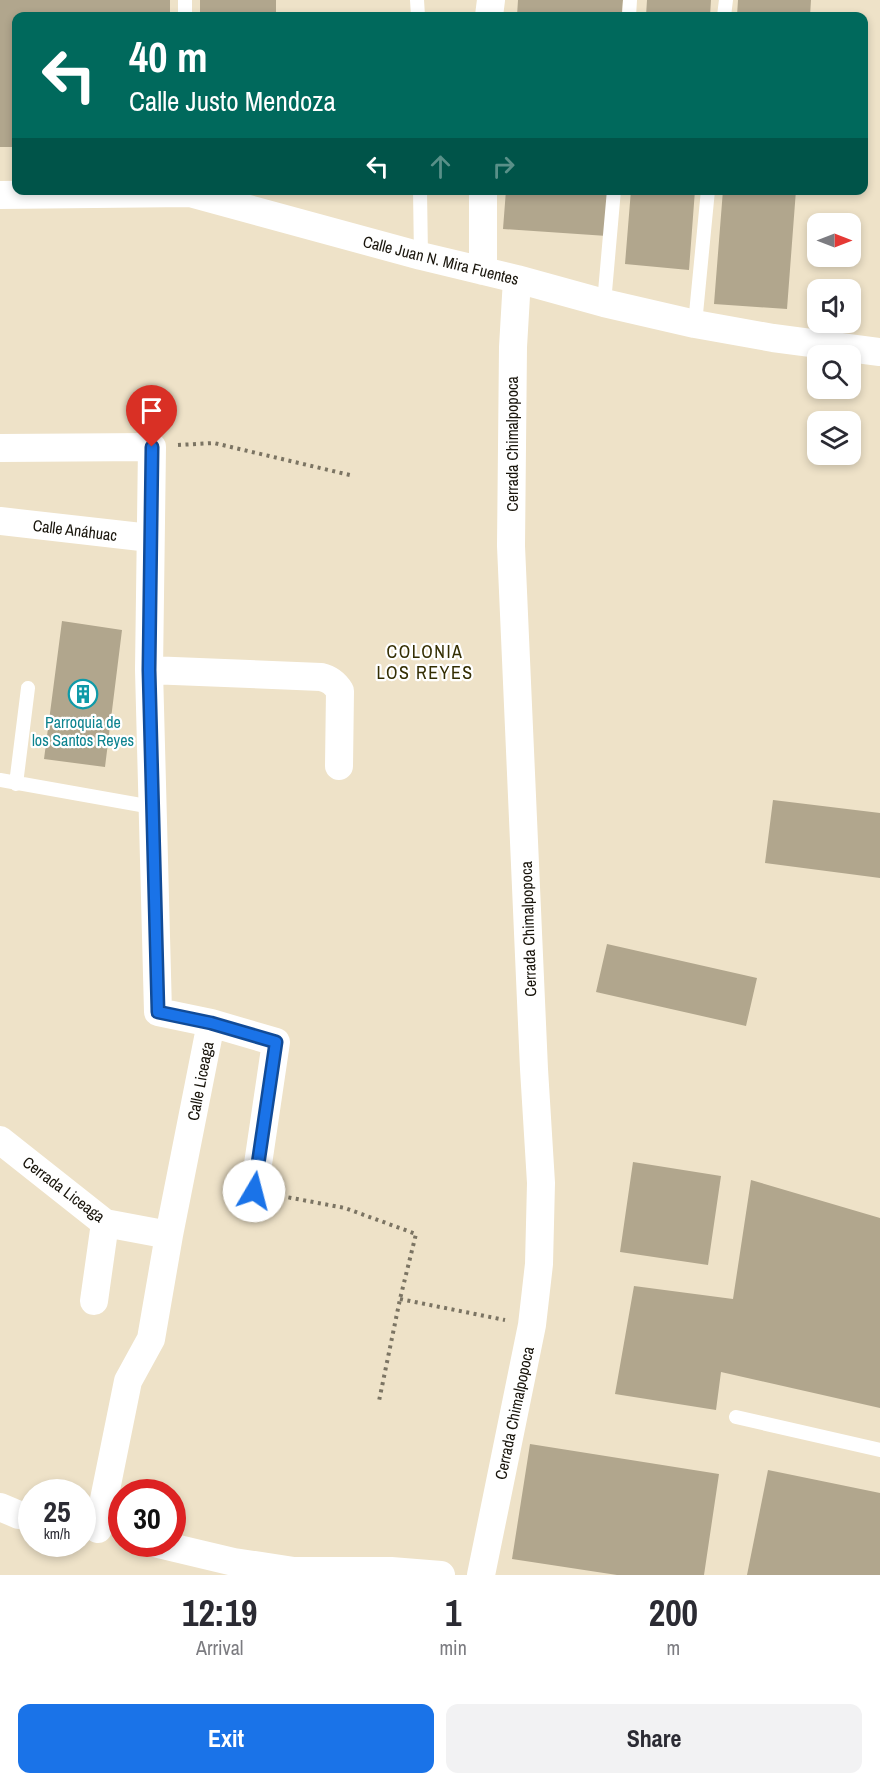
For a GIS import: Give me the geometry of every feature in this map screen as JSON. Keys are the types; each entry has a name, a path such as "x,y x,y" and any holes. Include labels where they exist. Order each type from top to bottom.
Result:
{"street":[{"name":"Calle Juan N. Mira Fuentes","path":"201,195 421,256 483,270 604,303 695,324 772,338 880,352"},
{"path":"483,195 483,270"},
{"name":"Cerrada Chimalpopoca","path":"481,1575 532,1325 539,1264 540,1183 511,546 513,347 517,279"},
{"path":"0,448 152,447"},
{"name":"Calle Liceaga","path":"101,1530 128,1381 151,1338 211,1023 158,1012 149,670 152,447"},
{"name":"Calle Anáhuac","path":"0,521 150,538"},
{"path":"149,670 329,679 340,691 339,766"},
{"path":"211,1023 276,1042 254,1191"},
{"name":"Cerrada Liceaga","path":"0,1140 105,1223 169,1235"},
{"path":"94,1301 105,1223"},
{"path":"0,1507 18,1515"},
{"path":"186,1551 234,1562 294,1571 441,1575"}],"lane":[{"path":"420,195 421,256"},
{"path":"604,303 614,195"},
{"path":"695,324 708,195"},
{"path":"16,784 28,688"},
{"path":"0,780 152,807"},
{"path":"736,1417 880,1450"}],"path":[{"path":"152,447 214,442 354,476"},
{"path":"254,1191 345,1208 416,1234 379,1401"},
{"path":"400,1299 532,1325"}],"building":[{"path":"0,0 170,0 170,12 12,12 12,147 0,147"},
{"path":"200,0 276,0 276,12 200,12"},
{"path":"518,0 623,0 622,12 517,12"},
{"path":"647,0 711,0 710,12 646,12"},
{"path":"738,0 811,0 810,12 737,12"},
{"path":"506,195 610,195 607,236 503,229"},
{"path":"631,195 695,195 689,270 625,264"},
{"path":"723,195 796,195 787,309 714,304"},
{"name":"Parroquia de los Santos Reyes","path":"62,621 122,630 105,767 44,759"},
{"path":"773,800 880,813 880,878 765,863"},
{"path":"607,944 757,978 746,1026 596,992"},
{"path":"633,1162 721,1176 708,1265 620,1252"},
{"path":"751,1180 880,1218 880,1408 721,1372 716,1410 615,1394 634,1286 733,1299"},
{"path":"530,1444 719,1474 704,1575 617,1575 512,1559"},
{"path":"768,1470 880,1493 880,1575 747,1575"}],"place":[{"name":"Parroquia de los Santos Reyes","path":"83,694"}],"district":[{"name":"COLONIA LOS REYES","path":"425,661"}],"route":[{"path":"152,447 149,670 158,1012 211,1023 276,1042 254,1191"}]}
